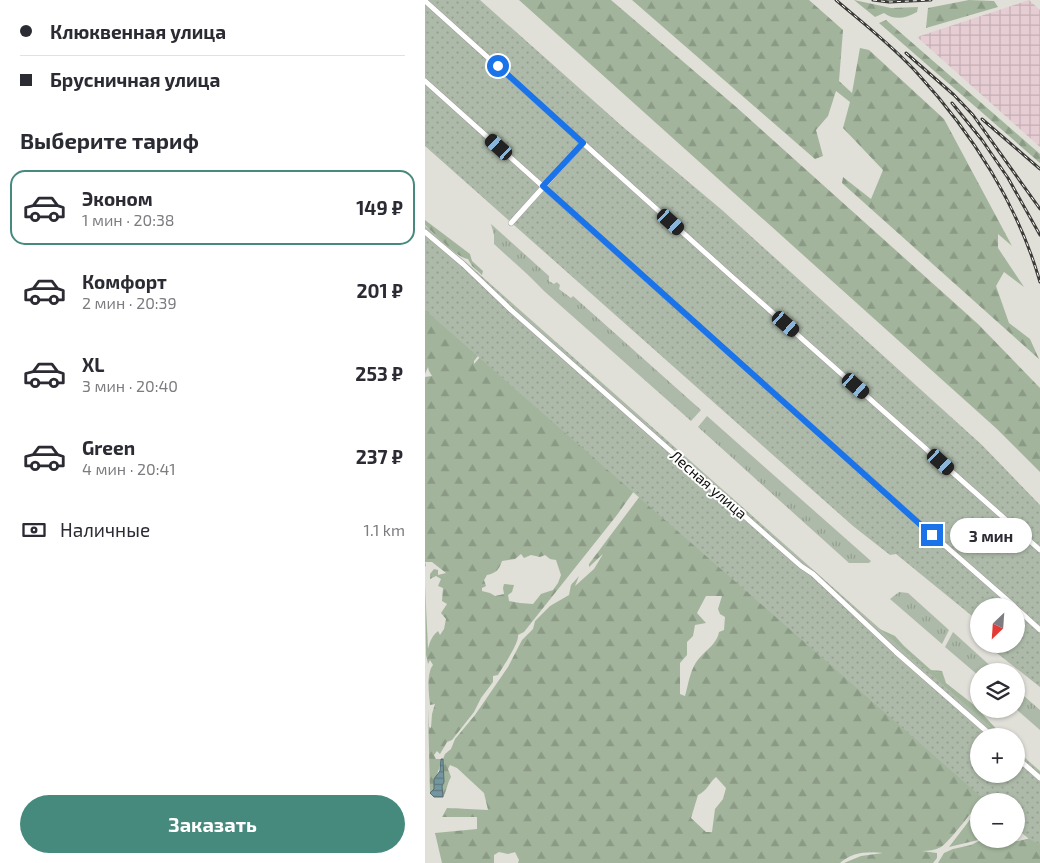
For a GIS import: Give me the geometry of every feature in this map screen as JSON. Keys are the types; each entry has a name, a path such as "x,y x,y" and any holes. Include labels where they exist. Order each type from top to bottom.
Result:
{"street":[{"path":"425,1 1040,550"},
{"path":"425,81 910,516 1005,598"},
{"path":"511,222 583,143"},
{"name":"Лесная улица","path":"425,232 793,559 813,574 896,652 983,728"},
{"path":"1025,616 1040,630"},
{"path":"1025,765 1040,778"}],"shaded area":[{"path":"1029,0 1040,10 1040,147 917,37"}],"green space":[{"path":"425,0 480,0 623,127 722,210 982,445 1040,505 1040,687 1025,675 1025,663 1010,663 997,653 1025,653 1025,598 970,598 970,614 896,554 890,555 853,526 425,146"},
{"path":"519,0 611,0 735,106 978,324 1040,388 1040,472 997,429"},
{"path":"632,0 809,0 843,30 839,81 852,93 860,48 869,50 944,119 1012,246 998,234 998,248 1024,287 1004,272 996,286 1009,323 1030,339 1039,359 842,183 843,177 871,199 883,170 843,128 850,102 836,91 828,116 816,130 823,156 815,159"},
{"path":"854,0 891,8 918,7 917,12 905,17 896,18 884,13 875,17"},
{"path":"969,0 994,1 998,7 926,28 928,8"},
{"path":"886,20 1040,154 1040,163 879,23"},
{"path":"425,220 470,254 472,261 483,271 482,275 472,266 468,259 463,258 452,250 434,234 425,225"},
{"path":"491,224 549,276 549,281 554,284 557,282 560,285 559,289 571,298 573,296 701,410 691,421 544,291 494,244"},
{"path":"425,226 970,709 970,718 981,718 992,728 970,728 970,783 1025,783 1025,758 1040,771 1040,844 1025,836 1025,793 977,793 425,310"},
{"path":"425,302 481,352 474,361 474,364 481,356 634,491 524,632 518,635 510,655 498,675 493,676 493,682 481,698 474,712 452,740 447,742 440,754 437,751 434,755 436,759 441,759 434,789 430,793 428,708 429,727 431,728 435,704 430,705 429,695 429,674 433,665 430,660 428,664 426,655 425,584 428,649 434,635 438,631 440,635 444,629 446,619 441,613 447,604 442,601 443,588 438,586 441,579 436,576 430,579 430,574 434,569 438,570 438,575 446,573 432,562 425,562 425,377 432,376 428,367 425,374","holes":["521,554 524,558 531,555 540,557 545,555 550,559 556,560 561,575 553,590 541,594 533,604 509,601 508,595 512,592 514,585 504,584 504,594 495,596 482,591 482,588 486,586 484,580 487,575 497,571 502,561 515,559"]},
{"path":"707,416 871,561 869,563 849,563 698,427"},
{"path":"640,496 970,767 970,783 981,783 983,793 970,793 970,815 941,847 930,851 922,851 937,853 937,858 933,863 844,863 861,856 883,853 872,852 855,854 840,863 518,863 519,860 515,852 508,854 499,852 494,855 494,863 442,863 435,833 477,829 477,817 442,817 447,808 488,810 484,793 457,768 450,765 448,769 451,777 443,797 443,759 445,754 451,749 455,739 475,715 508,667 522,640 533,629 535,621 550,606 569,595 571,585 579,576 575,586 594,569 603,554 589,567 589,564","holes":["706,596 722,596 718,609 720,614 725,617 724,630 719,632 715,642 694,666 685,696 680,694 680,663 687,655 687,642 693,636 695,625 706,623 697,613","716,777 726,788 723,799 715,809 712,832 706,832 691,818 698,795"]},
{"path":"899,592 908,593 949,630 942,644 890,599"},
{"path":"873,626 895,636 931,670 942,671 946,683 970,702 970,713"},
{"path":"953,632 970,647 970,653 976,653 987,663 970,663 970,668 945,647"},
{"path":"1025,697 1040,710 1040,730 1025,717"},
{"path":"976,718 986,718 996,728 987,728"},
{"path":"970,820 970,842 949,847"},
{"path":"1040,836 1040,863 938,863 944,853 953,849 970,845 970,848 1025,848 1025,839"}],"water":[{"path":"441,759 443,759 443,797 434,797 430,793 434,789 434,779 440,771"}],"railway":[{"path":"836,0 909,64 938,97 975,145 1006,198 1019,225 1031,253 1040,282"},
{"path":"873,0 889,2 931,0"},
{"path":"906,53 954,95 973,115 1040,209"},
{"path":"952,103 982,140 1008,178 1040,235"},
{"path":"982,119 1040,169"}],"route":[{"path":"498,66 583,143 543,186 932,535"}]}
